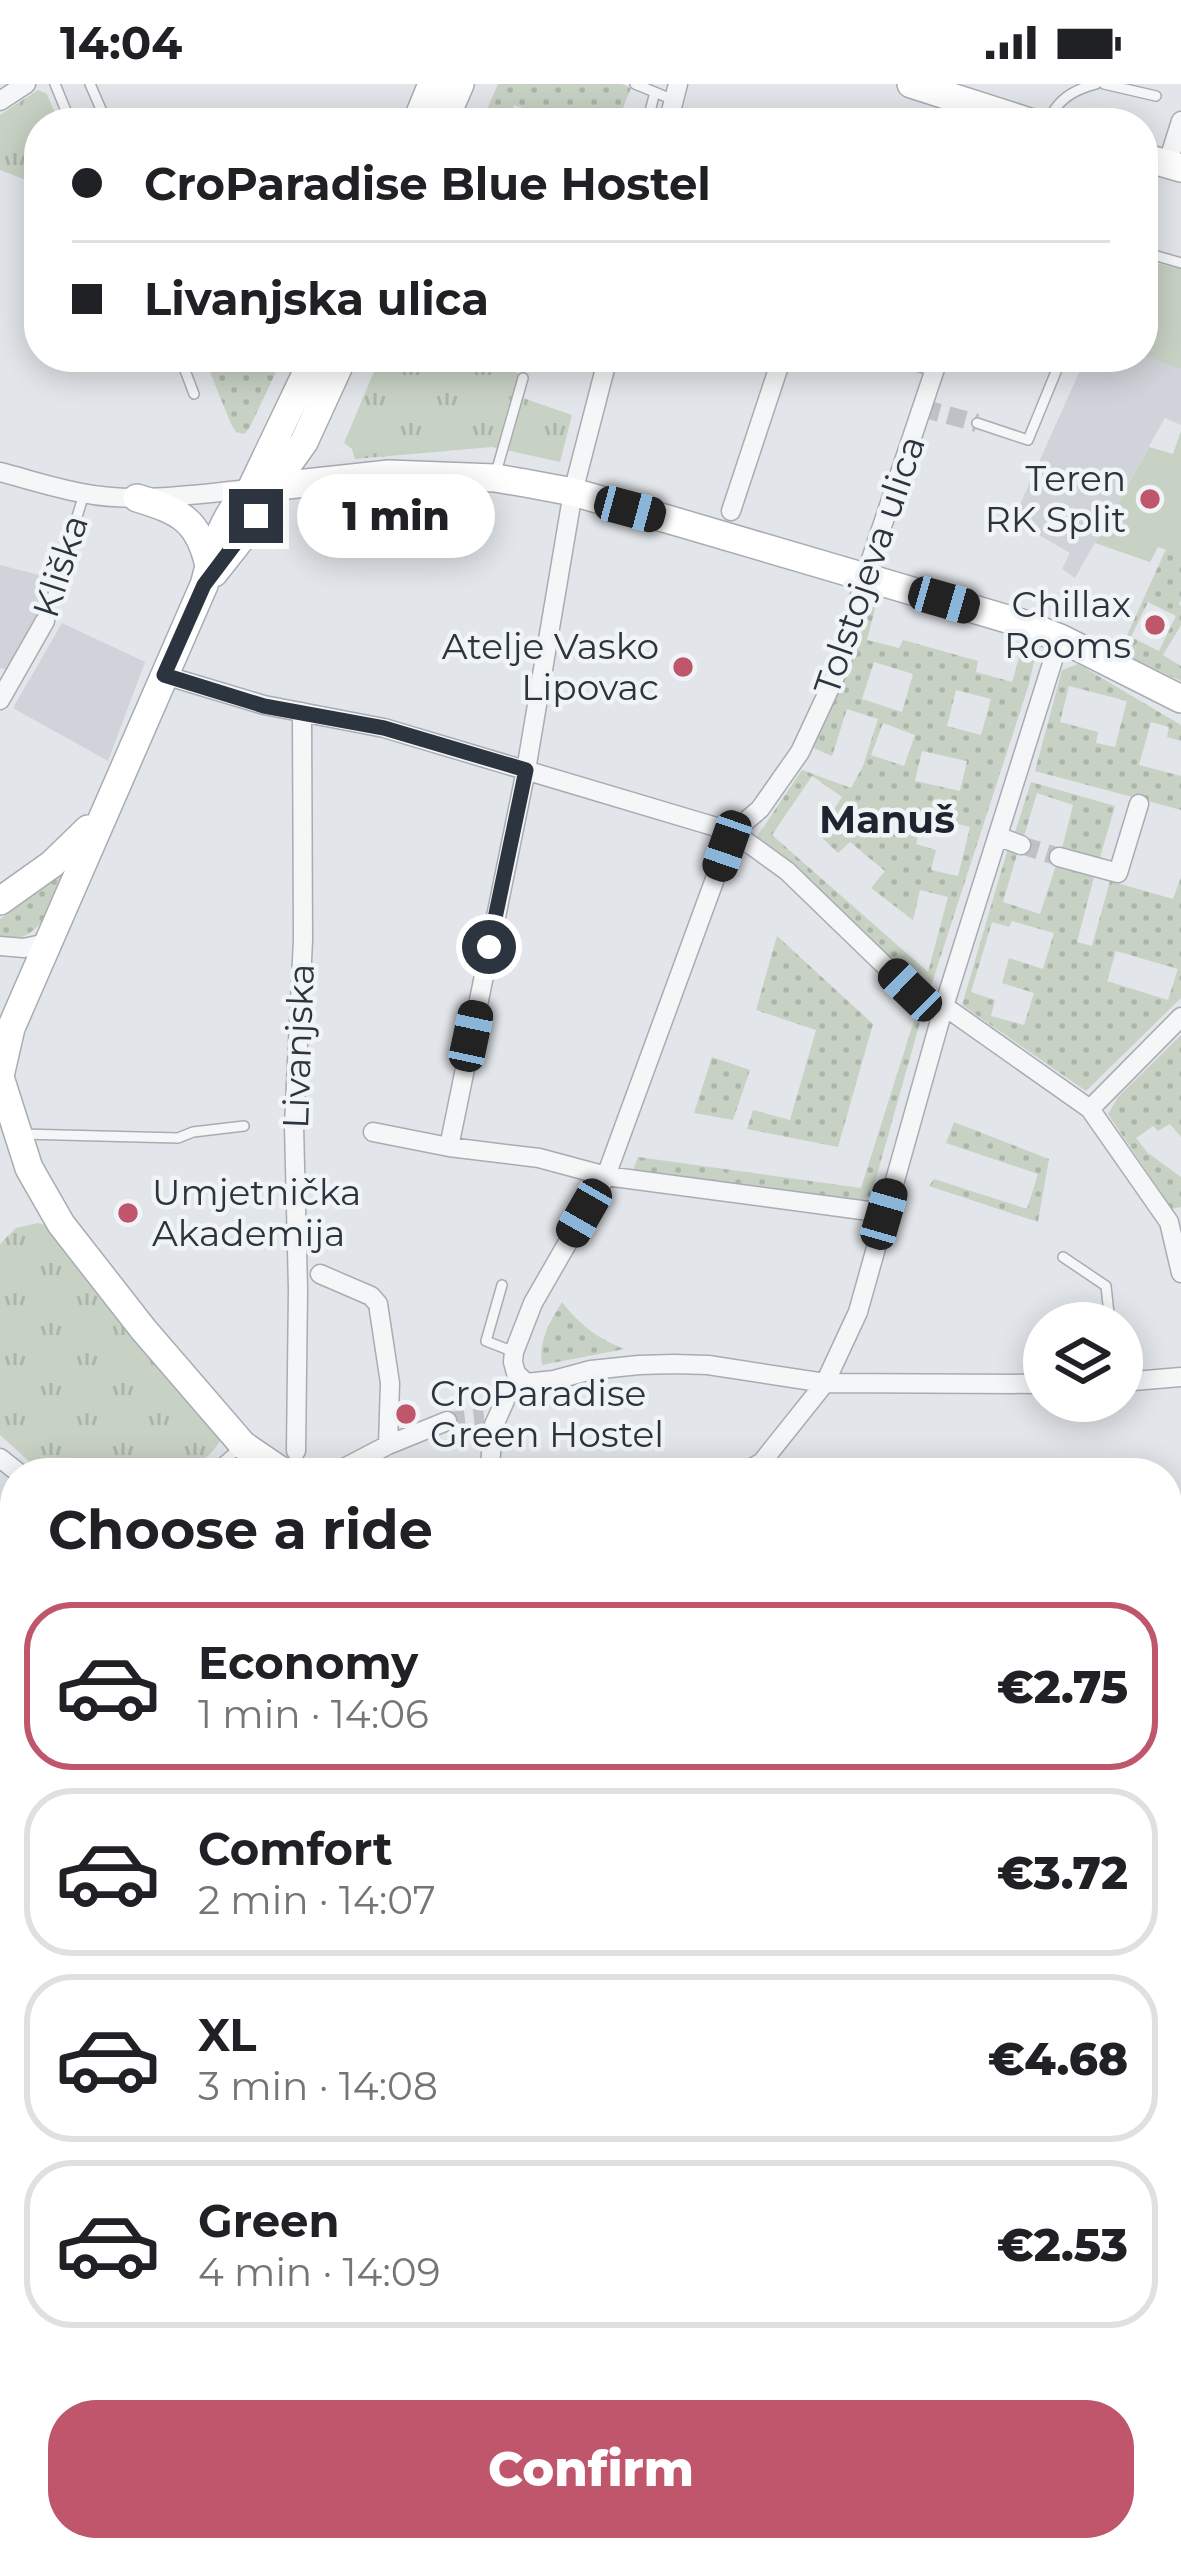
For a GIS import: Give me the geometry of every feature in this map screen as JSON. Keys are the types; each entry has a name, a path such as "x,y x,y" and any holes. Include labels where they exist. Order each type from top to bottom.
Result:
{"street":[{"path":"0,101 26,84"},
{"path":"910,84 948,90 990,108"},
{"path":"1164,163 1181,122"},
{"path":"262,488 308,372"},
{"path":"279,1458 243,1445 61,1224 29,1168 0,1077 10,1028 229,517 240,498 262,488 304,442 336,372"},
{"path":"449,1147 526,770 573,493 604,372"},
{"path":"731,511 777,372"},
{"name":"Tolstojeva ulica","path":"514,1352 533,1303 606,1176 733,832 760,809 800,752 842,664 934,372"},
{"path":"0,472 83,494 137,498 389,474 495,478 573,493 1022,623 1181,699"},
{"path":"137,498 190,521 205,549 207,576"},
{"name":"Kliška","path":"0,700 45,621"},
{"path":"765,1458 825,1383 858,1312 944,1006 1060,638"},
{"path":"164,675 264,706 384,728 733,832 787,871 910,990 944,1006 1090,1109 1175,1221 1181,1273"},
{"name":"Livanjska","path":"290,1458 298,1290 294,1125 303,940 302,712"},
{"path":"1059,856 1118,873 1139,804"},
{"path":"0,901 52,864 103,813"},
{"path":"0,946 46,943"},
{"path":"1090,1109 1181,1017"},
{"path":"373,1132 539,1159 606,1176 884,1214"},
{"path":"320,1274 371,1296 378,1304 390,1383 388,1444"},
{"path":"514,1352 516,1373 526,1383"},
{"path":"489,1458 490,1417 507,1396 526,1383 616,1366 708,1366 825,1383 1023,1384"},
{"path":"1143,1380 1181,1377"},
{"path":"362,1458 447,1421"}],"lane":[{"path":"635,84 669,92"},
{"path":"1054,108 1082,87 1100,84 1156,96"},
{"path":"186,372 194,394"},
{"path":"976,423 1028,440 1056,372"},
{"path":"495,478 523,378"},
{"name":"Kliška","path":"45,621 83,494"},
{"path":"16,1135 178,1138 244,1126"},
{"path":"1063,1257 1106,1286 1108,1302"},
{"path":"502,1286 486,1341 514,1352"},
{"path":"228,1458 243,1445"}],"shaded area":[{"path":"1158,264 1181,269 1181,425 1165,418 1075,578 1062,569 1070,553 1013,520 1079,372 1158,372"},
{"path":"0,565 47,577 38,616 6,669 0,668"},
{"path":"62,623 145,662 108,761 13,708"}],"green space":[{"path":"498,84 622,84 631,88 623,108 488,108"},
{"path":"38,90 47,94 53,108 24,108 24,179 0,170 0,115"},
{"path":"1158,264 1181,269 1181,369 1158,361"},
{"path":"210,372 276,372 249,429 244,434 236,432"},
{"path":"374,372 515,372 520,374 514,395 572,415 560,462 492,447 355,459 344,443"},
{"name":"Teren RK Split","path":"1181,431 1181,555 1158,547 1150,562 1095,543 1149,447 1173,454"},
{"path":"1166,549 1181,555 1181,625 1163,655 1181,666 1181,681 1119,653","holes":["1148,602 1176,616 1159,651 1131,637"]},
{"path":"865,603 876,605 867,640 899,648 903,640 978,661 976,672 1012,682 1022,648 1036,653 931,986 913,981 793,865 756,838 802,770 851,788 878,719 847,709 832,756 811,747","holes":["874,662 913,674 902,712 862,699","956,690 991,699 981,735 947,726","883,723 915,735 904,766 871,755","922,751 967,761 960,791 915,781","812,776 842,797 818,834 838,853 850,842 885,871 871,888 913,920 920,890 948,897 928,972 772,835","924,815 970,827 958,876 931,870 936,850 916,844"]},
{"path":"1078,664 1181,725 1181,741 1167,737 1169,727 1151,722 1139,765 1181,776 1181,810 1035,771 1062,670","holes":["1069,686 1127,701 1115,747 1096,743 1098,732 1060,722"]},
{"path":"1031,782 1115,806 1099,861 1062,848 1073,805 1037,793 1024,836 1015,832"},
{"path":"1008,848 1018,851 1003,902 1040,914 1056,865 1094,877 1077,942 1092,946 1110,881 1173,899 1181,877 1181,998 1086,1091 962,1005","holes":["1012,921 1054,933 1043,969 1009,958 1002,983 1034,993 1024,1025 991,1016 995,1000 971,992 992,922 1009,927","1116,951 1178,969 1168,1000 1107,981"]},
{"path":"77,852 40,924 16,939 0,938 0,919"},
{"path":"777,936 873,1024 838,1147 747,1129 753,1110 790,1120 816,1030 756,1010"},
{"path":"917,1011 922,1015 871,1196 859,1201 633,1170 638,1157 861,1188"},
{"path":"1181,1035 1181,1137 1170,1124 1158,1131 1153,1126 1136,1138 1181,1177 1181,1207 1172,1209 1108,1114 1118,1097"},
{"path":"712,1057 750,1070 733,1120 694,1113"},
{"path":"954,1122 1049,1159 1038,1222 929,1186 934,1179 1027,1209 1038,1174 946,1143"},
{"path":"38,1223 53,1227 216,1430 220,1441 205,1458 25,1458 0,1435 0,1244 16,1228"},
{"path":"562,1302 590,1330 625,1349 542,1365 543,1340"}],"tunnel":[{"path":"922,408 977,423"},
{"path":"1021,845 1059,857"},
{"path":"447,1421 484,1417"}],"place":[{"name":"Teren RK Split","path":"1150,499"},
{"name":"Chillax Rooms","path":"1155,625"},
{"name":"Atelje Vasko Lipovac","path":"683,667"},
{"name":"Umjetnička Akademija","path":"128,1213"},
{"name":"CroParadise Green Hostel","path":"406,1414"}],"district":[{"name":"Manuš","path":"887,819"}],"route":[{"path":"256,516 204,585 164,675 264,706 384,728 526,770 489,947"}]}
